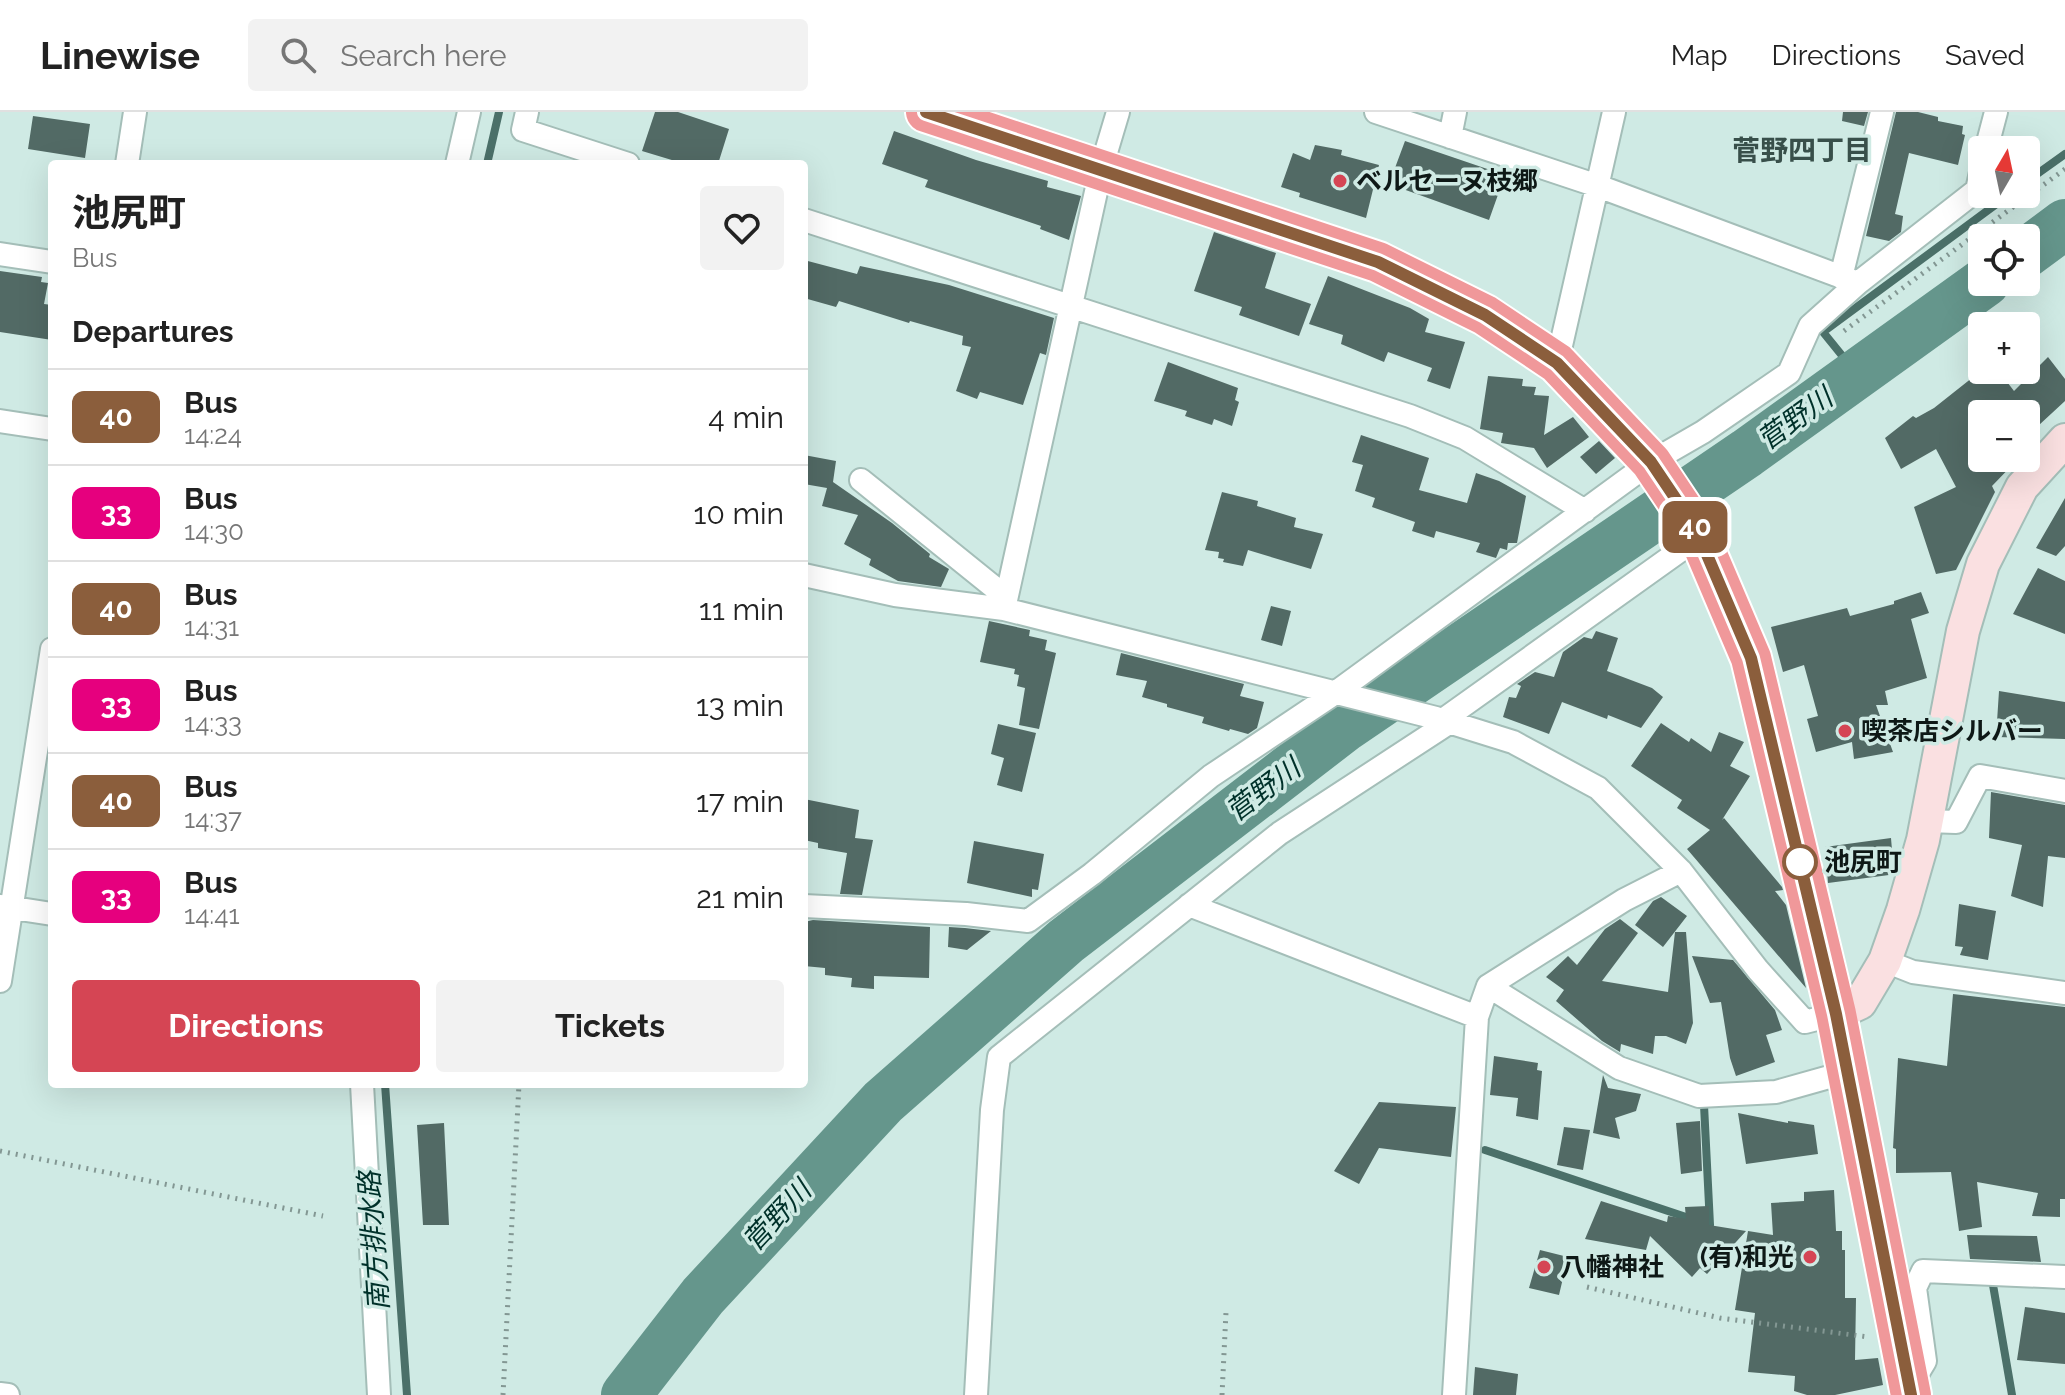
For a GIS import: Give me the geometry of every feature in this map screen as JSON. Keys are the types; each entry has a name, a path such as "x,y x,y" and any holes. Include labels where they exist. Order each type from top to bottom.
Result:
{"highway":[{"path":"926,112 1378,262 1485,315 1557,363 1656,469 1698,533 1751,658 1836,1014 1910,1391"}],"street":[{"path":"128,160 135,112"},
{"path":"458,160 469,112"},
{"path":"527,112 523,130 616,160"},
{"path":"1005,603 1101,169 1118,112"},
{"path":"1376,112 1598,186 1849,280"},
{"path":"1450,137 1455,112"},
{"path":"1557,363 1614,112"},
{"path":"1849,280 1882,112"},
{"path":"1990,136 1996,112"},
{"path":"808,906 966,914 1028,921 1092,874 1211,776 1340,694 1585,511 1656,469 1703,432 1789,373 1810,326 1849,280 1968,196"},
{"path":"808,221 1410,416 1465,438 1585,511"},
{"path":"0,254 48,261"},
{"path":"0,421 48,428"},
{"path":"808,576 895,595 1005,603 1443,720 1513,742 1598,788 1681,871 1758,970 1805,1022 1836,1014 1860,1003 1885,961 1903,910 1927,821 1963,631 1983,564 2022,487 2065,440"},
{"path":"861,480 1005,603"},
{"path":"976,1395 992,1110 999,1057 1280,833 1443,720 1698,533"},
{"path":"0,981 6,906 48,671"},
{"path":"1927,821 1956,822 1980,776 2065,791"},
{"path":"1454,1395 1477,1017 1488,986 1624,900 1681,871"},
{"path":"1189,905 1477,1017"},
{"path":"6,906 48,913"},
{"path":"1885,961 1913,972 2065,993"},
{"path":"1488,986 1619,1068 1699,1096 1776,1092 1847,1072"},
{"path":"362,1088 379,1395"},
{"path":"1910,1391 1925,1361 1915,1288 1923,1271 2065,1277"},
{"path":"0,1394 8,1395"}],"path":[{"path":"1846,330 2065,169"},
{"path":"503,1395 519,1088"},
{"path":"0,1151 323,1216"},
{"path":"1587,1287 1720,1318 1829,1330 1901,1343"},
{"path":"1222,1395 1226,1312"}],"building":[{"path":"655,112 678,112 729,129 719,160 672,160 642,151"},
{"path":"1843,112 1868,112 1864,126 1842,121"},
{"path":"1896,112 1918,112 1938,117 1938,121 1963,126 1962,134 1965,135 1958,165 1909,153 1895,214 1903,216 1901,232 1889,241 1866,236"},
{"path":"33,116 90,124 85,158 28,149"},
{"path":"894,131 1048,181 1047,187 1081,196 1069,240 1040,229 1041,226 925,187 928,180 882,164"},
{"path":"1405,141 1505,175 1489,220 1389,184"},
{"name":"ベルセーヌ枝郷","path":"1315,145 1342,150 1341,155 1379,165 1366,218 1299,197 1300,193 1281,187 1293,153 1310,160"},
{"path":"1214,232 1276,253 1265,288 1311,304 1299,336 1239,315 1242,307 1194,291"},
{"path":"808,261 857,274 860,266 949,285 1054,318 1046,355 1040,353 1023,405 980,392 977,399 956,391 971,347 962,345 963,336 839,301 836,307 808,299"},
{"path":"0,271 42,277 41,282 48,283 44,304 48,304 48,339 0,332"},
{"path":"1328,276 1410,308 1429,319 1425,332 1465,342 1450,389 1427,381 1432,368 1388,352 1384,362 1341,344 1343,335 1309,324"},
{"path":"2048,357 2065,379 2065,401 2040,424 2040,400 1968,400 1968,472 2006,472 1992,486 1995,492 1956,570 1936,574 1914,507 1956,487 1936,449 1901,469 1885,438 1913,416 1916,418 1934,408 1968,381 1968,384 2009,384 2014,391 2021,384 2040,384 2040,365"},
{"path":"1168,362 1238,388 1235,400 1239,402 1232,426 1214,419 1212,425 1185,416 1187,411 1154,401"},
{"path":"1488,376 1523,379 1522,386 1536,387 1534,395 1549,396 1544,435 1573,417 1589,437 1547,468 1534,448 1501,443 1503,433 1480,429"},
{"path":"1361,435 1429,458 1419,490 1467,503 1476,473 1526,496 1517,543 1508,543 1507,550 1500,548 1496,558 1476,552 1480,543 1436,531 1434,538 1412,531 1415,522 1372,507 1375,498 1355,491 1363,465 1352,462"},
{"path":"1599,441 1615,458 1596,474 1580,457"},
{"path":"808,456 836,461 833,482 892,523 930,554 929,557 949,569 941,587 898,581 869,565 871,559 844,544 858,515 822,506 827,488 808,485"},
{"path":"1222,492 1258,501 1257,506 1296,518 1294,527 1323,534 1311,569 1248,550 1243,566 1223,562 1224,559 1218,558 1219,552 1205,550"},
{"path":"2065,498 2065,546 2056,556 2036,548"},
{"path":"2038,568 2065,581 2065,634 2013,614"},
{"path":"1921,592 1929,613 1911,619 1927,678 1885,691 1888,705 1876,705 1893,752 1854,759 1852,742 1816,752 1807,719 1818,716 1804,665 1783,672 1771,627 1847,608 1850,616 1894,604 1894,601"},
{"path":"1271,606 1291,611 1282,646 1261,640"},
{"path":"989,621 1030,630 1029,636 1047,640 1045,650 1056,653 1039,729 1019,725 1025,688 1017,686 1019,675 1014,674 1015,669 980,662"},
{"path":"1596,631 1618,638 1607,671 1652,688 1663,697 1641,728 1562,702 1549,734 1503,717 1509,697 1516,698 1521,686 1517,684 1535,672 1554,677 1563,652 1584,637 1592,639"},
{"path":"1121,653 1244,684 1240,696 1264,702 1257,728 1248,734 1229,731 1202,723 1204,717 1142,697 1147,681 1116,675"},
{"path":"1999,691 2065,702 2065,739 1996,737"},
{"path":"1661,723 1711,752 1719,732 1744,742 1730,766 1750,776 1722,820 1724,818 1782,887 1783,890 1775,891 1786,905 1806,988 1687,849 1710,830 1677,808 1682,800 1631,766"},
{"path":"998,724 1036,733 1022,792 997,785 1004,758 991,754"},
{"path":"1991,792 2065,805 2065,858 2048,856 2043,907 2011,896 2022,845 1989,838"},
{"path":"808,800 859,810 855,838 873,840 862,895 840,894 847,853 818,848 818,843 808,841"},
{"path":"1891,838 1893,862 1889,862 1889,875 1828,883 1825,847"},
{"path":"974,841 1044,854 1038,890 1032,889 1032,897 967,883"},
{"path":"1661,897 1687,916 1663,947 1635,925 1653,901"},
{"path":"1959,904 1996,911 1988,960 1960,955 1963,947 1955,946"},
{"path":"1620,919 1638,933 1602,981 1668,992 1675,932 1686,932 1693,1023 1686,1044 1666,1036 1655,1036 1653,1054 1621,1044 1620,1052 1602,1041 1556,1001 1564,990 1546,977 1568,956 1577,965 1605,929"},
{"path":"808,921 930,927 929,978 874,976 874,989 851,987 852,978 825,975 825,968 808,966"},
{"path":"949,927 991,931 967,950 948,947"},
{"path":"1692,956 1733,960 1775,1010 1782,1030 1766,1035 1775,1062 1736,1076 1721,1002 1710,1003"},
{"path":"1953,994 2065,1007 2065,1199 2060,1199 2060,1217 2032,1216 2038,1193 1977,1182 1982,1227 1959,1231 1951,1172 1896,1173 1896,1149 1893,1148 1898,1058 1947,1066"},
{"path":"1494,1056 1538,1063 1537,1070 1542,1071 1538,1120 1516,1116 1518,1098 1490,1095"},
{"path":"1603,1075 1608,1088 1641,1094 1636,1111 1615,1118 1620,1139 1593,1133"},
{"path":"1379,1102 1456,1107 1451,1157 1379,1148 1359,1184 1334,1171"},
{"path":"1738,1113 1814,1125 1818,1154 1746,1164"},
{"path":"1700,1121 1702,1171 1681,1174 1676,1123"},
{"path":"444,1123 449,1225 423,1225 417,1125"},
{"path":"1564,1127 1590,1130 1583,1170 1557,1165"},
{"path":"1834,1190 1836,1231 1842,1231 1842,1250 1845,1250 1845,1298 1856,1298 1855,1360 1878,1358 1883,1385 1835,1395 1807,1395 1794,1391 1795,1376 1748,1372 1755,1313 1735,1310 1748,1231 1773,1235 1771,1203 1804,1201 1804,1192"},
{"path":"1601,1201 1667,1222 1668,1216 1686,1219 1685,1207 1709,1206 1709,1225 1746,1231 1707,1274 1700,1268 1692,1277 1650,1236 1646,1250 1585,1239"},
{"path":"1967,1235 2037,1236 2041,1262 1970,1259"},
{"name":"八幡神社","path":"1540,1250 1568,1257 1559,1295 1529,1288"},
{"path":"2025,1307 2065,1313 2065,1364 2017,1360"},
{"path":"1475,1367 1518,1374 1516,1395 1473,1395"}],"waterway":[{"name":"南方排水路","path":"488,160 499,112"},
{"path":"2040,172 2065,154"},
{"path":"1857,374 1823,332 1991,208"},
{"name":"菅野川","path":"2040,243 2065,224"},
{"name":"菅野川","path":"626,1395 703,1296 883,1102 1066,941 1346,726 1747,453 1968,294"},
{"name":"南方排水路","path":"385,1088 407,1395"},
{"path":"1485,1150 1710,1225 1704,1105"},
{"path":"1993,1285 2012,1395"}],"bus line":[{"name":"40","path":"926,112 1378,262 1485,315 1557,363 1651,462 1696,529 1751,658 1836,1014 1911,1395"}],"place":[{"name":"ベルセーヌ枝郷","path":"1340,181"},
{"name":"喫茶店シルバー","path":"1845,731"},
{"name":"池尻町","path":"1800,862"},
{"name":"(有)和光","path":"1810,1257"},
{"name":"八幡神社","path":"1544,1267"}],"district":[{"name":"菅野四丁目","path":"1802,150"}]}
